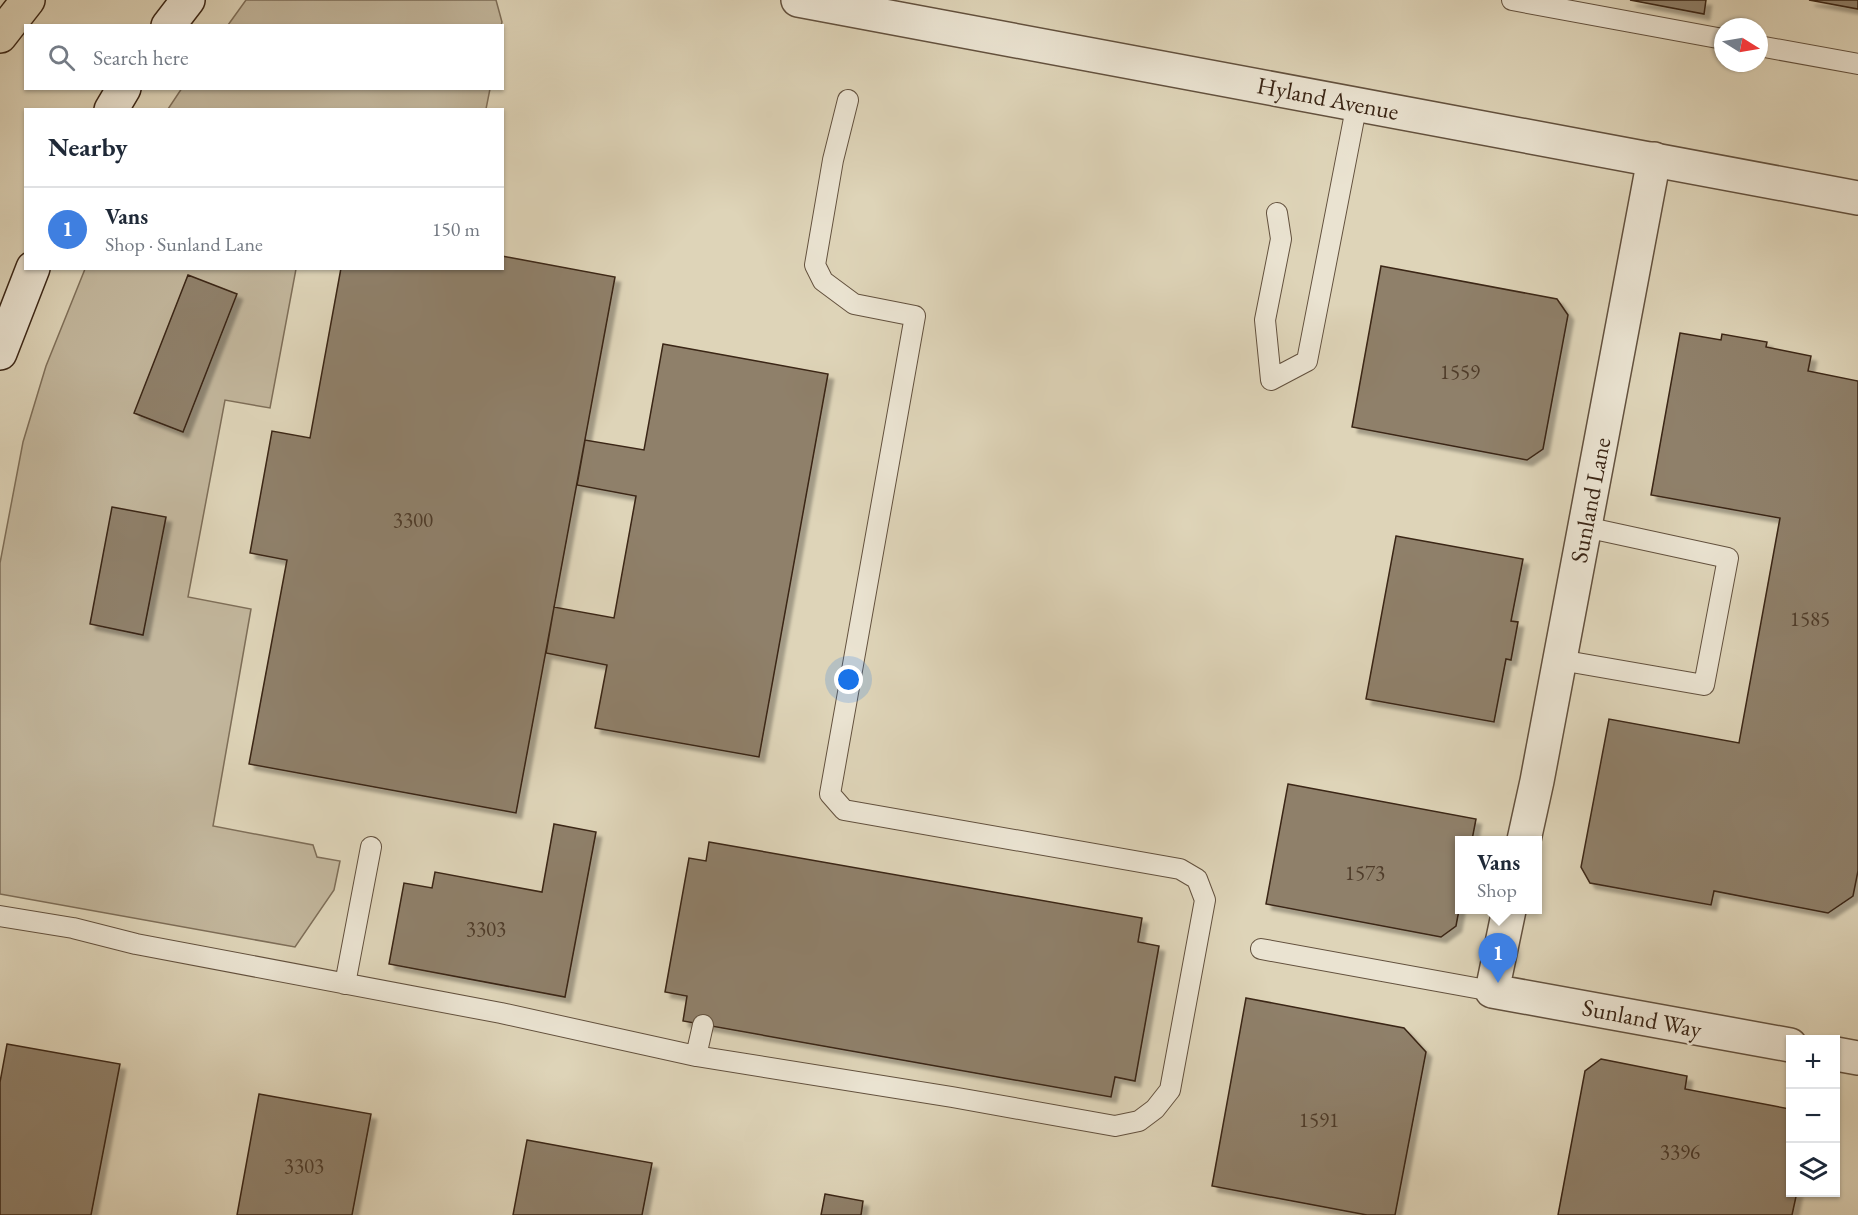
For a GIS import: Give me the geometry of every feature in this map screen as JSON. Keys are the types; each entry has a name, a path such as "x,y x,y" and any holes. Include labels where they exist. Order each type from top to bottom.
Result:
{"highway":[{"path":"0,36 28,0"}],"street":[{"path":"170,24 188,0"},
{"name":"Hyland Avenue","path":"798,0 867,4 1357,104 1858,198"},
{"path":"112,108 123,90"},
{"name":"Sunland Lane","path":"1525,836 1654,159"},
{"path":"0,354 32,270"},
{"path":"1492,991 1508,914"},
{"name":"Sunland Way","path":"1492,991 1786,1045"},
{"path":"1840,1055 1858,1058"}],"lane":[{"path":"1512,0 1714,37"},
{"path":"1768,48 1858,64"},
{"path":"0,916 73,928 136,944 501,1012 696,1056 1115,1126 1139,1121 1155,1109 1170,1090 1205,900 1197,879 1180,869 844,810 830,794 915,316 854,304 823,281 815,265 833,160 848,100"},
{"path":"1277,213 1281,239 1265,320 1271,380 1307,361 1357,104"},
{"path":"1560,660 1704,685 1728,558 1585,526"},
{"path":"345,984 371,847"},
{"path":"1261,949 1492,991"},
{"path":"696,1056 704,1025"}],"shaded area":[{"path":"246,0 496,0 502,22 502,24 229,24"},
{"path":"181,90 490,90 486,108 169,108"},
{"path":"85,270 296,270 270,408 225,400 188,597 251,609 213,826 313,845 317,857 340,861 334,890 295,947 0,894 0,563 23,442 46,366"}],"building":[{"path":"1630,0 1706,0 1704,14"},
{"path":"1809,0 1858,0 1858,9"},
{"path":"504,256 615,277 516,813 249,764 287,560 250,553 272,431 310,438 341,270 504,270"},
{"path":"1381,266 1557,299 1568,315 1543,449 1527,460 1352,427"},
{"path":"188,275 237,294 183,432 134,413"},
{"path":"1680,333 1721,340 1722,334 1767,342 1766,347 1811,356 1808,371 1858,381 1858,871 1853,896 1828,913 1714,891 1711,905 1590,883 1581,867 1609,719 1739,743 1780,518 1651,495"},
{"path":"663,344 828,374 759,757 595,728 607,665 546,653 554,607 614,618 636,496 577,485 585,440 644,450"},
{"path":"112,507 166,517 143,635 90,624"},
{"path":"1396,536 1523,559 1511,621 1518,622 1511,660 1506,659 1494,722 1366,699"},
{"path":"1288,784 1476,819 1473,836 1455,836 1455,914 1458,914 1456,926 1441,937 1266,904"},
{"path":"554,824 596,832 565,997 389,964 404,883 432,888 435,872 542,892"},
{"path":"709,842 1142,918 1138,942 1159,946 1135,1081 1115,1077 1111,1097 683,1021 687,996 665,992 689,858 706,861"},
{"path":"1246,998 1404,1028 1426,1052 1395,1215 1367,1215 1212,1186"},
{"path":"7,1044 120,1064 91,1215 0,1215 0,1082"},
{"path":"1601,1059 1687,1076 1685,1089 1786,1108 1786,1197 1796,1197 1792,1215 1558,1215 1585,1071"},
{"path":"259,1094 371,1114 352,1215 237,1215"},
{"path":"527,1140 652,1163 642,1215 513,1215"},
{"path":"825,1194 863,1201 861,1215 821,1215"}],"place":[{"name":"Vans","path":"1498,983"}]}
